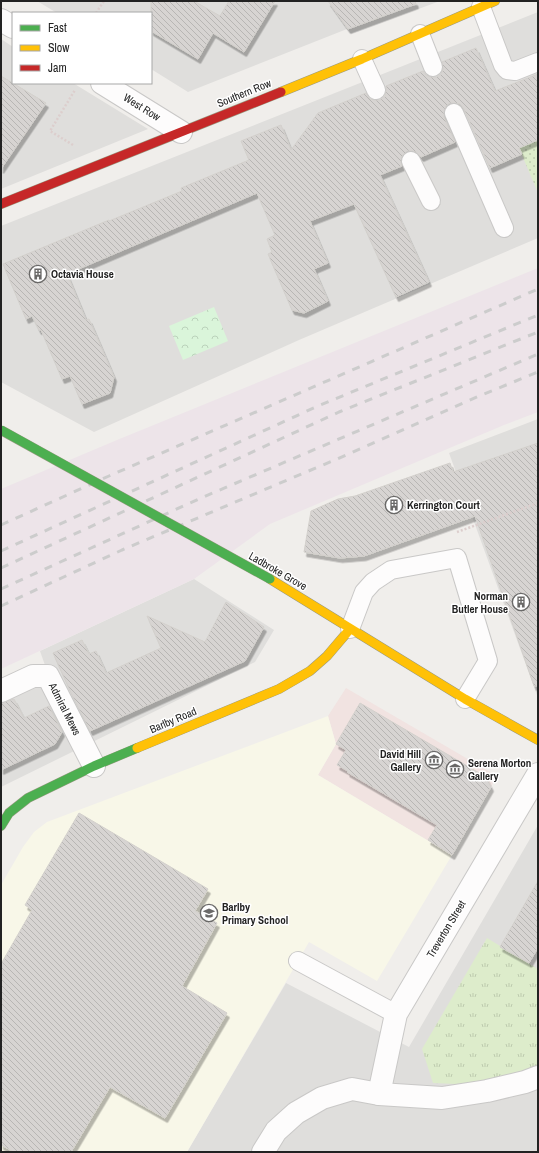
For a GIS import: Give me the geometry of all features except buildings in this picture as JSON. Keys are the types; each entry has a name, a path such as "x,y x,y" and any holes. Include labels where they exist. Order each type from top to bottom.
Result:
{"street":[{"name":"Southern Row","path":"1,204 362,59 488,4"},
{"path":"1,20 12,26"},
{"name":"West Row","path":"104,84 181,132"},
{"name":"Ladbroke Grove","path":"1,430 270,579 465,699 538,740"},
{"name":"Barlby Road","path":"1,826 9,813 28,798 94,766 279,689 310,671 327,656 350,629"},
{"name":"Admiral Mews","path":"1,691 33,676 48,676 94,766"},
{"name":"Treverton Street","path":"379,1094 396,1014 538,774"},
{"path":"263,1152 276,1130 296,1113 322,1098 352,1089 379,1094 442,1098 488,1091 525,1082 538,1077"}],"lane":[{"path":"488,4 502,65 507,70 514,71 538,62"},
{"path":"420,34 433,66"},
{"path":"362,59 376,90"},
{"path":"454,113 504,228"},
{"path":"412,161 431,201"},
{"path":"350,629 364,592 373,582 391,570 457,558 488,661 465,699"},
{"path":"298,961 396,1014"}],"path":[{"path":"97,12 104,1"},
{"path":"76,89 50,131 101,164"},
{"path":"457,558 449,535 538,503"}],"shaded area":[{"path":"37,1 440,1 351,34 347,29 188,92 152,70 152,12 55,12"},
{"path":"538,12 538,238 299,340 94,432 1,382 1,226"},
{"path":"1,39 12,46 12,84 75,84 148,129 1,189"},
{"path":"538,268 538,412 270,524 194,579 1,669 1,489"},
{"path":"538,419 538,698 449,453"},
{"path":"194,579 274,630 255,662 1,787 1,693 47,671 40,651"},
{"path":"346,688 497,776 452,855 318,775 336,744 328,716"},
{"name":"Barlby Primary School","path":"328,716 336,744 318,775 452,855 377,981 309,942 187,1152 1,1152 1,885 23,847 34,832 47,822"},
{"path":"538,825 538,1152 187,1152 286,983 409,1047"}],"green space":[{"path":"538,140 538,193 519,148"},
{"path":"214,307 228,341 183,360 169,326"},
{"path":"487,938 538,969 538,1067 481,1082 456,1084 433,1083 422,1049"}],"railway":[{"path":"1,525 109,476 538,289"},
{"path":"1,551 318,406 538,315"},
{"path":"1,568 339,412 538,332"},
{"path":"1,589 201,498 538,354"},
{"path":"1,606 122,550 538,372"}],"traffic: fast":[{"path":"1,430 270,579"},
{"path":"1,826 9,813 28,798 94,766 137,748"}],"traffic: slow":[{"path":"281,92 362,59 495,1"},
{"path":"270,579 465,699 538,740"},
{"path":"137,748 279,689 310,671 327,656 350,629"}],"traffic: jam":[{"path":"1,204 281,92"}],"place":[{"name":"Octavia House","path":"38,274"},
{"name":"Kerrington Court","path":"394,505"},
{"name":"Norman Butler House","path":"521,602"},
{"name":"David Hill Gallery","path":"434,760"},
{"name":"Serena Morton Gallery","path":"455,769"},
{"name":"Barlby Primary School","path":"209,913"}]}
